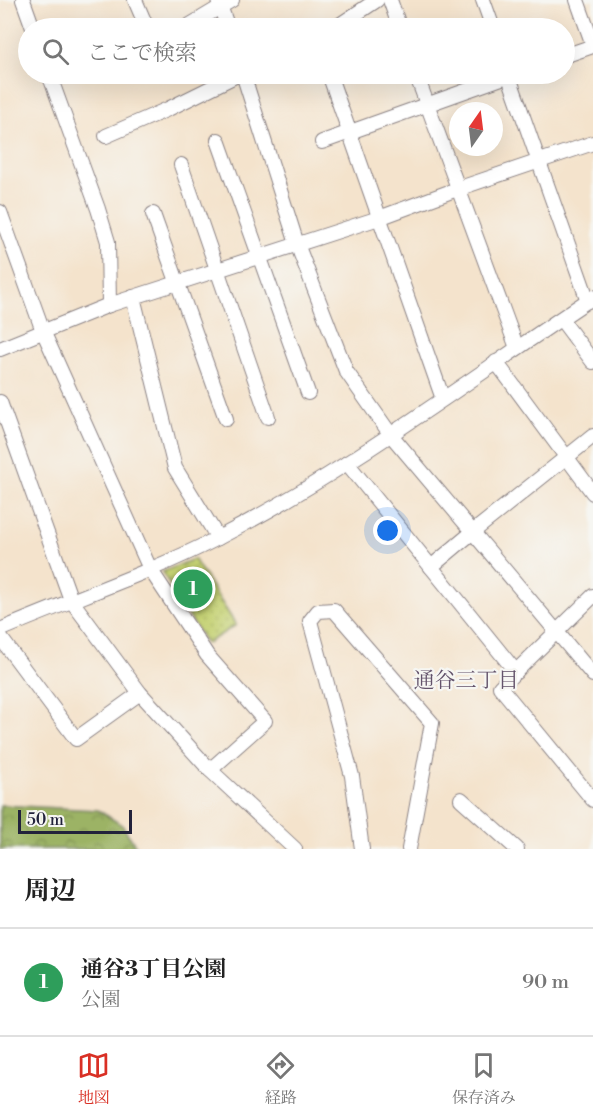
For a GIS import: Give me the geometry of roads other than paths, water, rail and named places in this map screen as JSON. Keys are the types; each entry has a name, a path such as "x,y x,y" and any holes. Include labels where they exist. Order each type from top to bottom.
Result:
{"street":[{"path":"23,0 29,18"},
{"path":"135,0 143,18"},
{"path":"350,18 377,0"},
{"path":"390,0 396,18"},
{"path":"483,0 489,18"},
{"path":"575,52 593,45 577,0"},
{"path":"200,18 224,2 226,18"},
{"path":"54,84 108,242 110,305"},
{"path":"106,136 225,84"},
{"path":"249,84 297,244 346,371 391,435 593,675"},
{"path":"333,84 443,399"},
{"path":"420,84 517,348"},
{"path":"322,142 484,84"},
{"path":"0,630 150,569 218,537 391,435 590,299 513,84"},
{"path":"218,140 308,393"},
{"path":"0,349 133,297 380,218 593,143"},
{"path":"181,165 268,417"},
{"path":"0,212 43,331 150,569 207,655 265,721 210,770"},
{"path":"153,214 226,419"},
{"path":"133,297 175,468 218,537"},
{"path":"561,319 593,362"},
{"path":"496,362 593,493"},
{"path":"0,402 71,600 140,693 210,770 295,849"},
{"path":"431,567 593,436"},
{"path":"347,463 516,672"},
{"path":"593,596 500,687 593,800"},
{"path":"362,849 352,776 310,621 318,611 334,610 432,723 410,849"},
{"path":"0,636 76,739 140,693"},
{"path":"462,799 517,849"}],"place":[{"name":"通谷3丁目公園","path":"193,589"}],"district":[{"name":"通谷三丁目","path":"466,681"}]}
